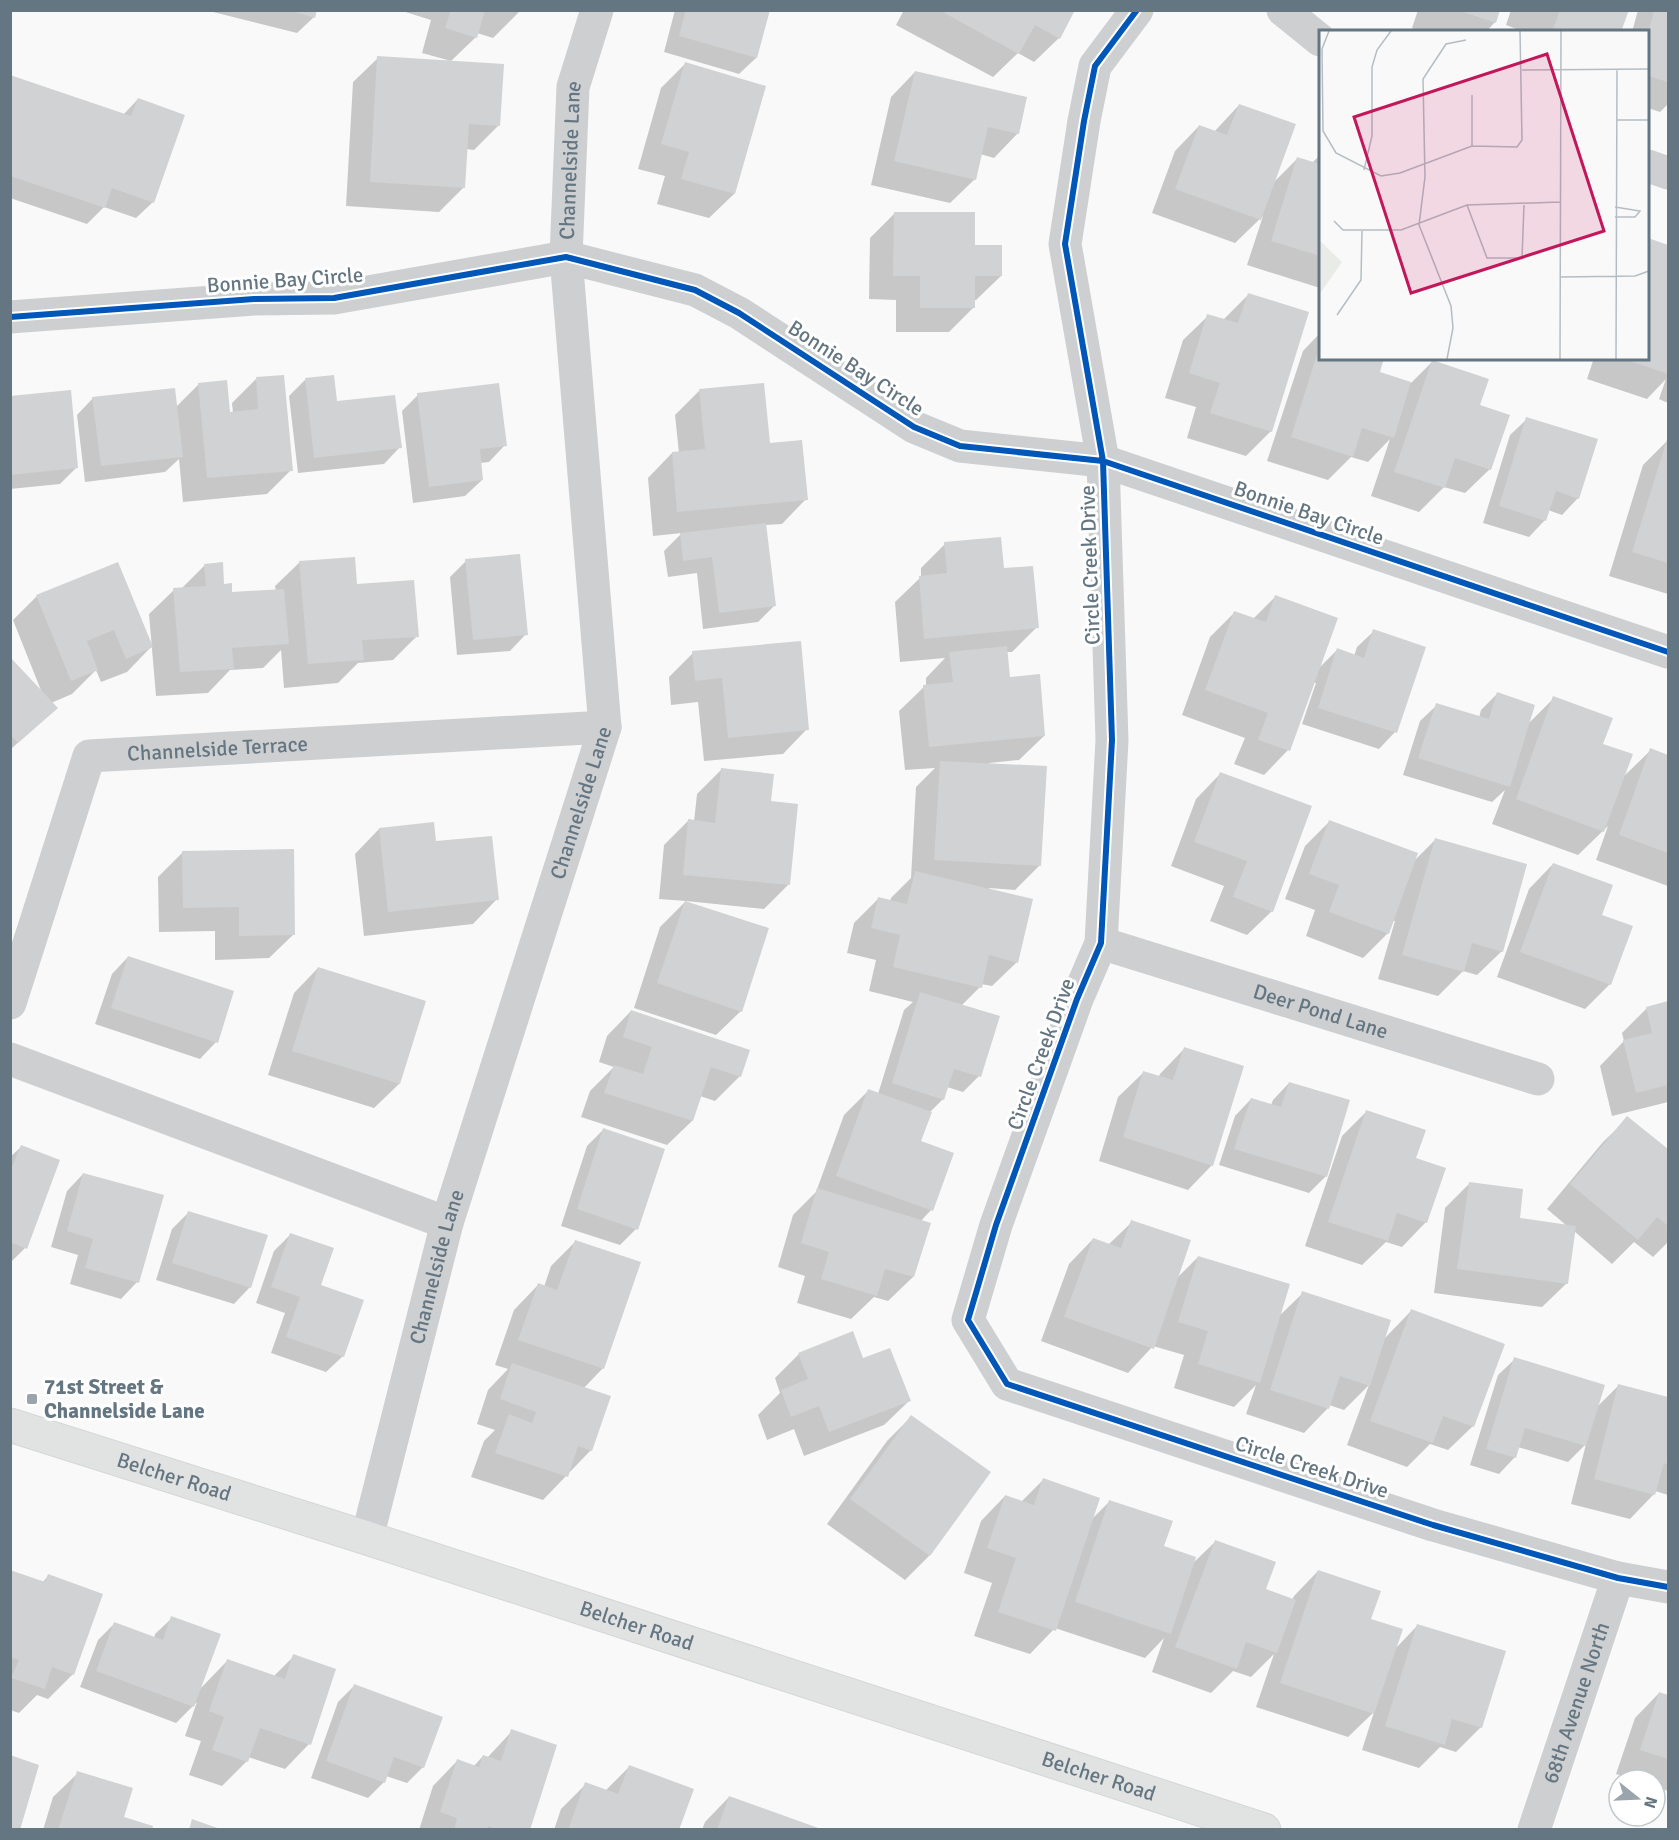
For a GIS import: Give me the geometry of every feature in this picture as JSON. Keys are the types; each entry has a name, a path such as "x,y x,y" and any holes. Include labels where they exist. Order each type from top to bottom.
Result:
{"main road":[{"name":"Belcher Road","path":"10,1425 368,1538 1264,1830"}],"street":[{"name":"Channelside Lane","path":"368,1538 447,1223 605,727 566,257 573,87 597,10"},
{"name":"Circle Creek Drive","path":"1137,10 1095,66 1065,244 1103,461 1112,740 1101,943 1077,999 1004,1202 968,1320 1007,1384 1433,1525 1618,1578 1668,1587"},
{"path":"1283,10 1319,39"},
{"path":"1649,167 1668,173"},
{"name":"Bonnie Bay Circle","path":"10,317 254,299 334,298 566,257 695,290 739,313 914,427 960,446 1103,461 1668,652"},
{"name":"Channelside Terrace","path":"10,1004 89,756 605,727"},
{"name":"Deer Pond Lane","path":"1101,943 1538,1079"},
{"path":"10,1059 447,1223"},
{"name":"68th Avenue North","path":"1534,1830 1618,1578"}],"building":[{"path":"289,10 317,10 315,18"},
{"path":"451,10 485,10 477,38 445,28"},
{"path":"686,10 770,10 757,58 679,36"},
{"path":"939,10 1075,10 1060,39 1035,25 1019,54"},
{"path":"1458,10 1500,10 1496,23"},
{"path":"1560,10 1629,10 1622,30 1553,30"},
{"path":"1654,10 1668,10 1668,82 1649,76 1649,30"},
{"path":"377,56 504,64 500,126 469,124 465,188 370,182"},
{"path":"685,62 766,86 735,194 681,179 689,152 661,144"},
{"path":"915,71 1027,97 1019,134 988,127 976,180 894,161"},
{"path":"10,75 131,116 138,98 185,115 154,203 112,188 105,208 10,176"},
{"path":"1239,104 1296,124 1261,220 1175,189 1199,125 1227,135"},
{"path":"1297,157 1319,164 1319,256 1271,241"},
{"path":"894,212 975,212 975,245 1002,245 1002,276 975,276 975,308 920,308 920,276 893,276"},
{"path":"1649,238 1668,245 1668,374 1627,360 1649,360"},
{"path":"1248,293 1309,312 1272,432 1210,413 1220,383 1189,373 1207,314 1238,323"},
{"path":"1319,348 1319,360 1383,360 1380,372 1411,382 1394,438 1362,428 1353,457 1291,437"},
{"path":"1432,360 1489,379 1480,405 1510,415 1491,470 1455,458 1445,488 1394,472"},
{"path":"284,375 293,471 207,478 198,383 227,380 230,412 258,409 256,377"},
{"path":"334,375 337,401 395,395 402,448 314,458 305,378"},
{"path":"499,383 507,446 480,449 483,480 429,487 417,393"},
{"path":"764,383 770,443 802,440 808,500 677,512 672,452 705,449 699,389"},
{"path":"175,388 183,457 101,466 92,397"},
{"path":"71,390 78,468 10,475 10,396"},
{"path":"1526,417 1598,439 1579,499 1556,491 1546,521 1499,506"},
{"path":"1668,436 1668,563 1632,552"},
{"path":"766,523 776,606 719,613 712,557 683,561 680,533"},
{"path":"1001,537 1004,568 1033,566 1039,628 924,639 919,576 947,573 944,542"},
{"path":"520,554 528,635 473,640 465,559"},
{"path":"355,557 357,584 414,580 419,637 362,640 364,660 308,664 299,561"},
{"path":"118,562 153,647 126,659 114,630 87,641 98,670 71,681 36,595"},
{"path":"223,562 224,584 232,583 232,592 284,589 289,644 232,648 234,669 180,672 173,588 206,586 204,564"},
{"path":"1275,595 1338,618 1290,751 1258,740 1268,713 1205,690 1234,611 1266,622"},
{"path":"1373,629 1426,647 1397,733 1318,708 1337,648 1364,658"},
{"path":"801,641 809,730 728,738 722,678 695,681 692,651"},
{"path":"1007,646 1010,677 1040,674 1045,736 929,747 923,685 953,682 949,652"},
{"path":"10,657 58,708 18,743 10,735"},
{"path":"1497,692 1535,705 1510,787 1418,758 1436,703 1489,719"},
{"path":"1553,696 1613,718 1603,744 1633,754 1604,832 1516,799"},
{"path":"1650,748 1668,755 1668,853 1619,835"},
{"path":"940,761 1047,766 1041,866 934,860"},
{"path":"721,768 774,774 771,801 798,804 790,885 683,875 688,819 715,823"},
{"path":"1220,772 1312,806 1273,912 1233,897 1247,861 1194,842"},
{"path":"1329,820 1418,853 1389,934 1329,912 1339,885 1309,874"},
{"path":"434,822 436,841 492,836 499,900 388,912 379,828"},
{"path":"1435,838 1527,864 1503,952 1472,943 1464,972 1402,955"},
{"path":"294,849 295,935 239,936 239,907 183,908 182,851"},
{"path":"1553,863 1613,885 1602,915 1633,926 1611,985 1520,952"},
{"path":"915,871 1033,899 1018,963 989,955 982,988 893,967 900,935 871,928 878,897 907,904"},
{"path":"685,901 769,928 742,1012 657,983"},
{"path":"128,956 234,991 218,1043 111,1008"},
{"path":"318,967 426,1001 400,1084 292,1051"},
{"path":"920,992 1000,1016 981,1077 954,1069 944,1100 892,1083"},
{"path":"1668,1001 1668,1085 1636,1093 1623,1040 1652,1033 1646,1007"},
{"path":"631,1010 750,1050 741,1077 711,1067 693,1121 604,1093 614,1065 643,1074 652,1047 623,1037"},
{"path":"1184,1047 1244,1066 1213,1166 1123,1137 1143,1071 1173,1080"},
{"path":"1289,1082 1350,1100 1327,1177 1234,1149 1251,1098 1281,1107"},
{"path":"868,1089 932,1112 921,1141 954,1153 933,1211 836,1176"},
{"path":"1366,1110 1426,1130 1416,1158 1446,1168 1427,1223 1397,1213 1388,1241 1328,1222"},
{"path":"1627,1116 1668,1149 1668,1226 1657,1217 1638,1240 1570,1184"},
{"path":"603,1128 665,1149 638,1230 577,1209"},
{"path":"21,1145 60,1160 27,1249 10,1242 10,1172"},
{"path":"83,1173 164,1195 139,1283 85,1268 93,1239 67,1231"},
{"path":"1469,1182 1523,1189 1520,1218 1576,1226 1568,1284 1457,1269"},
{"path":"817,1188 931,1223 914,1277 885,1269 877,1296 821,1279 829,1252 801,1243"},
{"path":"188,1211 268,1235 251,1288 172,1263"},
{"path":"1131,1220 1191,1240 1154,1349 1064,1317 1093,1238 1121,1248"},
{"path":"290,1233 334,1248 321,1285 364,1300 344,1357 286,1337 300,1297 271,1287"},
{"path":"575,1240 641,1262 604,1369 518,1340 538,1283 557,1290"},
{"path":"1198,1256 1290,1284 1260,1383 1198,1364 1208,1331 1178,1322"},
{"path":"1302,1291 1391,1320 1370,1386 1340,1376 1329,1409 1270,1390"},
{"path":"1411,1309 1505,1344 1474,1427 1443,1416 1433,1443 1370,1421"},
{"path":"853,1331 863,1358 890,1348 911,1401 829,1432 819,1406 791,1417 781,1390 808,1379 798,1353"},
{"path":"1514,1357 1605,1385 1586,1446 1525,1428 1516,1458 1486,1449"},
{"path":"512,1363 611,1396 592,1451 578,1446 568,1477 495,1453 509,1414 532,1423 536,1412 500,1399"},
{"path":"1618,1384 1668,1397 1668,1465 1664,1463 1655,1495 1594,1479"},
{"path":"911,1415 991,1472 930,1556 850,1499"},
{"path":"1043,1478 1100,1498 1056,1631 998,1612 1016,1558 987,1548 1005,1495 1034,1505"},
{"path":"1109,1500 1173,1521 1164,1546 1196,1557 1171,1634 1075,1602"},
{"path":"1215,1540 1276,1562 1266,1589 1296,1600 1277,1653 1246,1642 1237,1669 1175,1647"},
{"path":"10,1570 45,1582 48,1574 103,1594 74,1675 52,1667 45,1689 11,1678 19,1660 10,1657"},
{"path":"1318,1570 1381,1591 1371,1619 1403,1629 1374,1714 1280,1683"},
{"path":"171,1616 221,1634 194,1707 96,1671 114,1622 163,1640"},
{"path":"1417,1624 1506,1651 1482,1728 1452,1719 1445,1745 1385,1726"},
{"path":"293,1654 336,1669 311,1745 260,1728 248,1762 212,1750 224,1717 209,1711 227,1659 285,1679"},
{"path":"354,1684 443,1717 424,1768 394,1757 385,1783 326,1761"},
{"path":"1659,1692 1668,1695 1668,1759 1640,1750"},
{"path":"511,1729 557,1745 530,1830 499,1830 488,1826 487,1830 454,1830 457,1818 440,1812 457,1759 479,1767 483,1755 501,1761"},
{"path":"10,1755 39,1765 20,1830 10,1828"},
{"path":"629,1765 694,1789 679,1830 568,1830 585,1782 618,1794"},
{"path":"77,1771 133,1788 124,1817 153,1826 152,1830 58,1830"},
{"path":"729,1796 821,1829 821,1830 717,1830"},
{"path":"192,1819 220,1829 220,1830 189,1830"}],"cycle path":[{"path":"1137,10 1095,66 1065,244 1103,461 1112,740 1101,943 1077,999 996,1225 968,1320 1007,1384 1433,1525 1618,1578 1668,1587"},
{"path":"10,317 254,299 334,298 566,257 695,290 739,313 914,427 960,446 1103,461 1668,652"}],"place":[{"name":"71st Street & Channelside Lane","path":"32,1399"}]}
